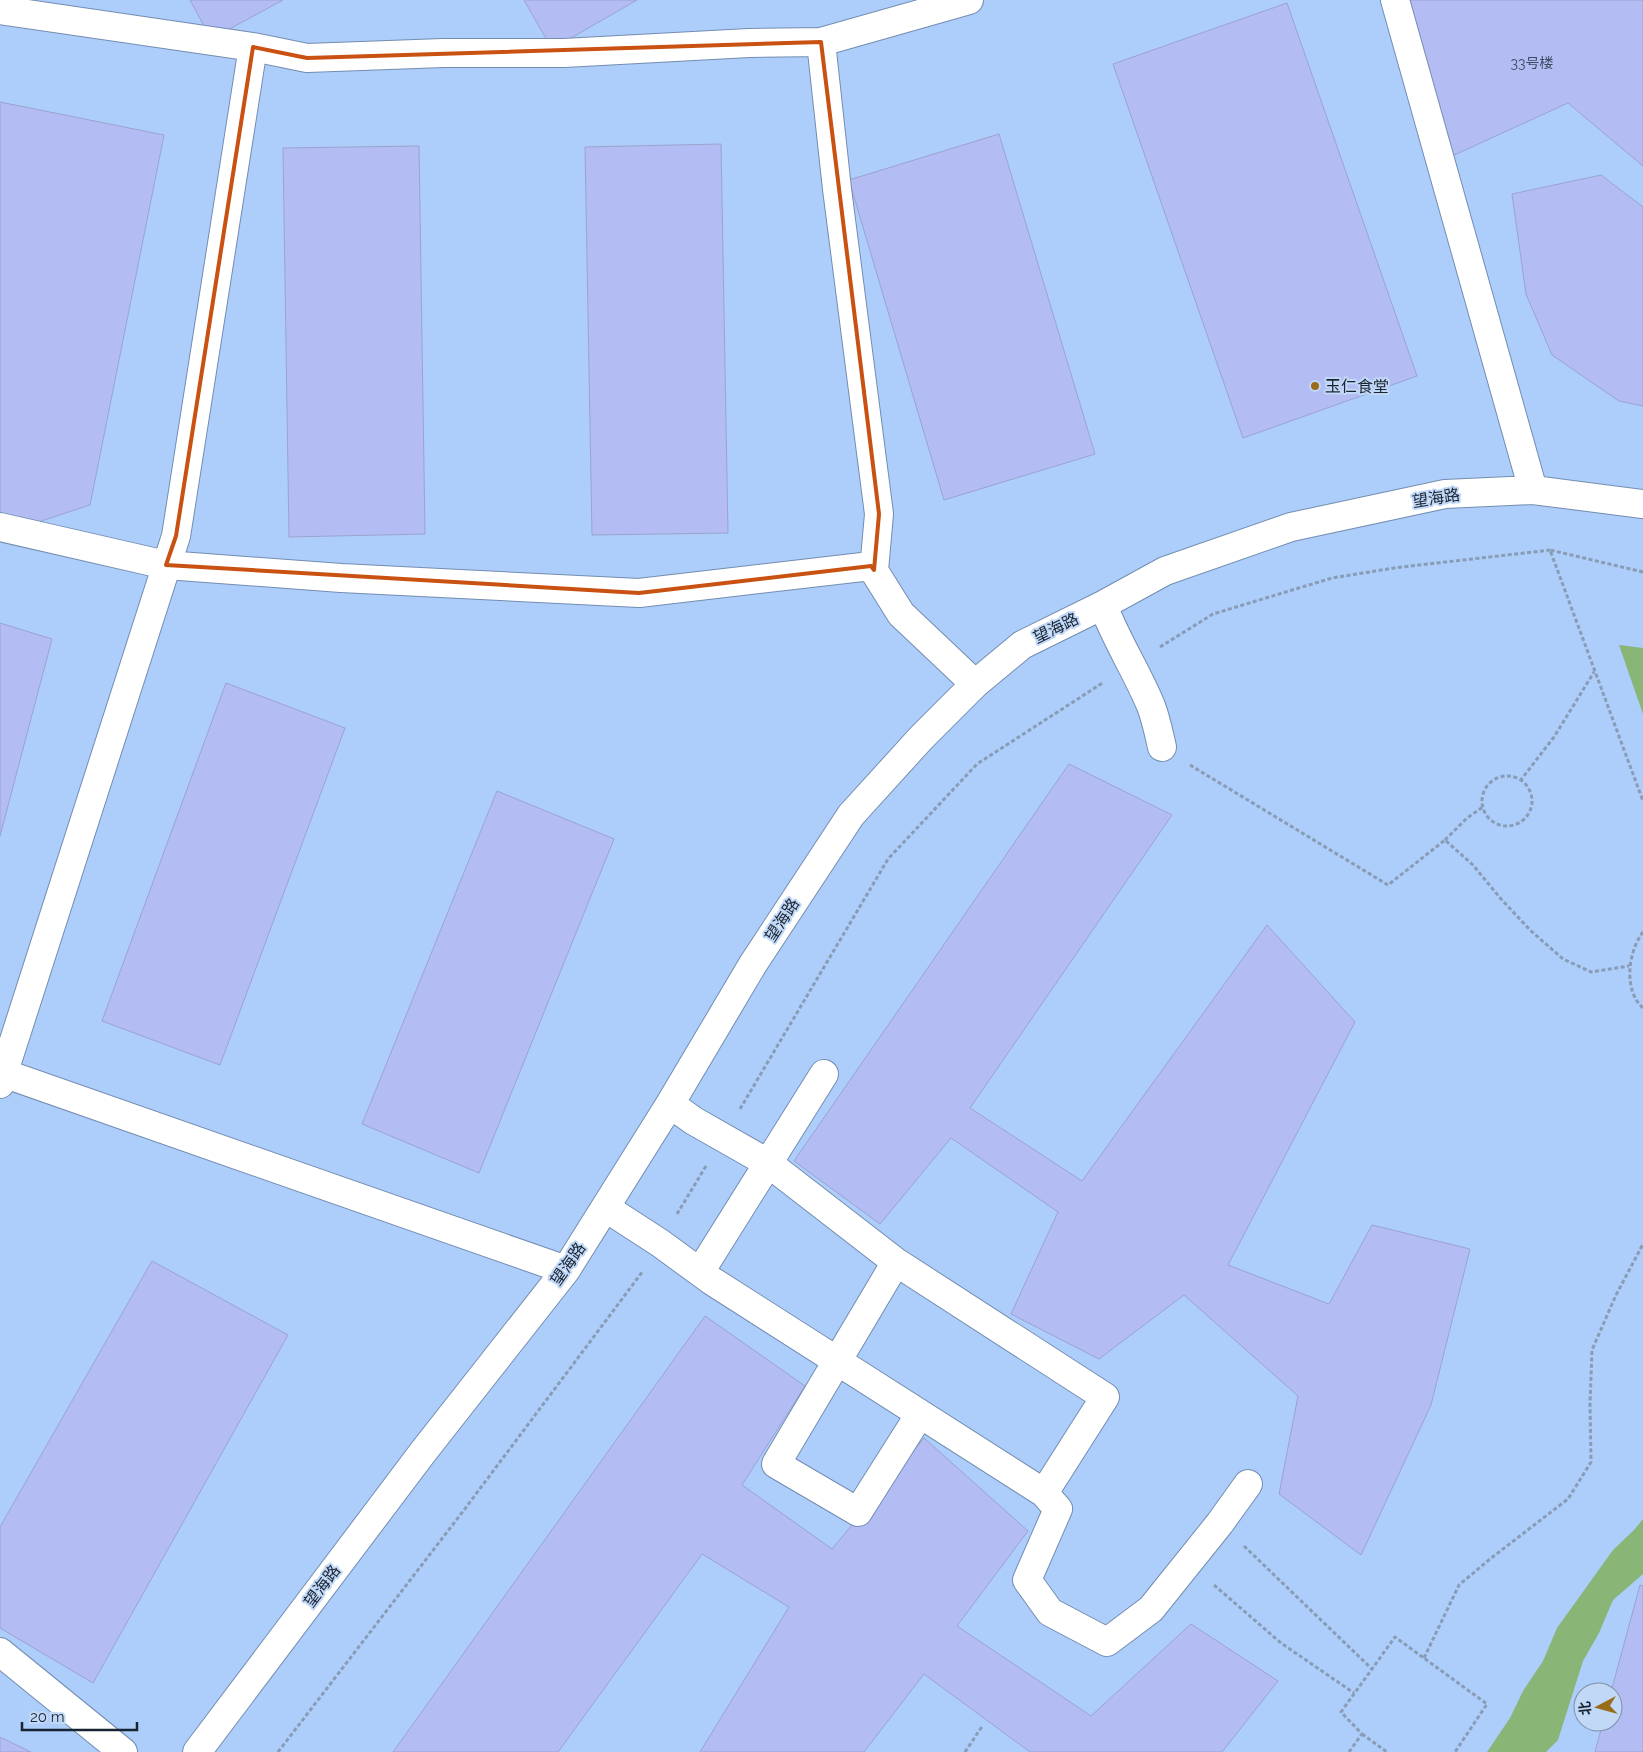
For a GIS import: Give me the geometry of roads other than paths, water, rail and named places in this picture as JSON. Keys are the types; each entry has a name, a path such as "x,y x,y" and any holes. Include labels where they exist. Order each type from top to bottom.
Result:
{"street":[{"path":"0,10 253,47 307,58 443,53 564,53 749,43 821,42 968,0"},
{"path":"1395,0 1533,490"},
{"path":"821,42 837,190 879,514 874,570"},
{"path":"253,47 176,536 1,1076 566,1270"},
{"name":"望海路","path":"197,1752 423,1452 566,1270 670,1104 753,964 851,815 921,738 975,684 1022,645 1104,605 1164,571 1291,528 1445,494 1533,490 1643,504"},
{"path":"0,527 166,565 341,578 639,593 871,566 901,614 975,684"},
{"path":"1104,605 1109,620 1152,708 1162,747"},
{"path":"700,1272 824,1074"},
{"path":"670,1104 694,1121 768,1163 896,1262 1105,1397 1044,1493"},
{"path":"606,1208 700,1272 1044,1493 1058,1509 1027,1580 1050,1612 1107,1642 1151,1609 1248,1484"},
{"path":"896,1262 776,1464 858,1512 920,1414"},
{"path":"0,1652 123,1752"}],"place":[{"name":"玉仁食堂","path":"1315,386"}]}
